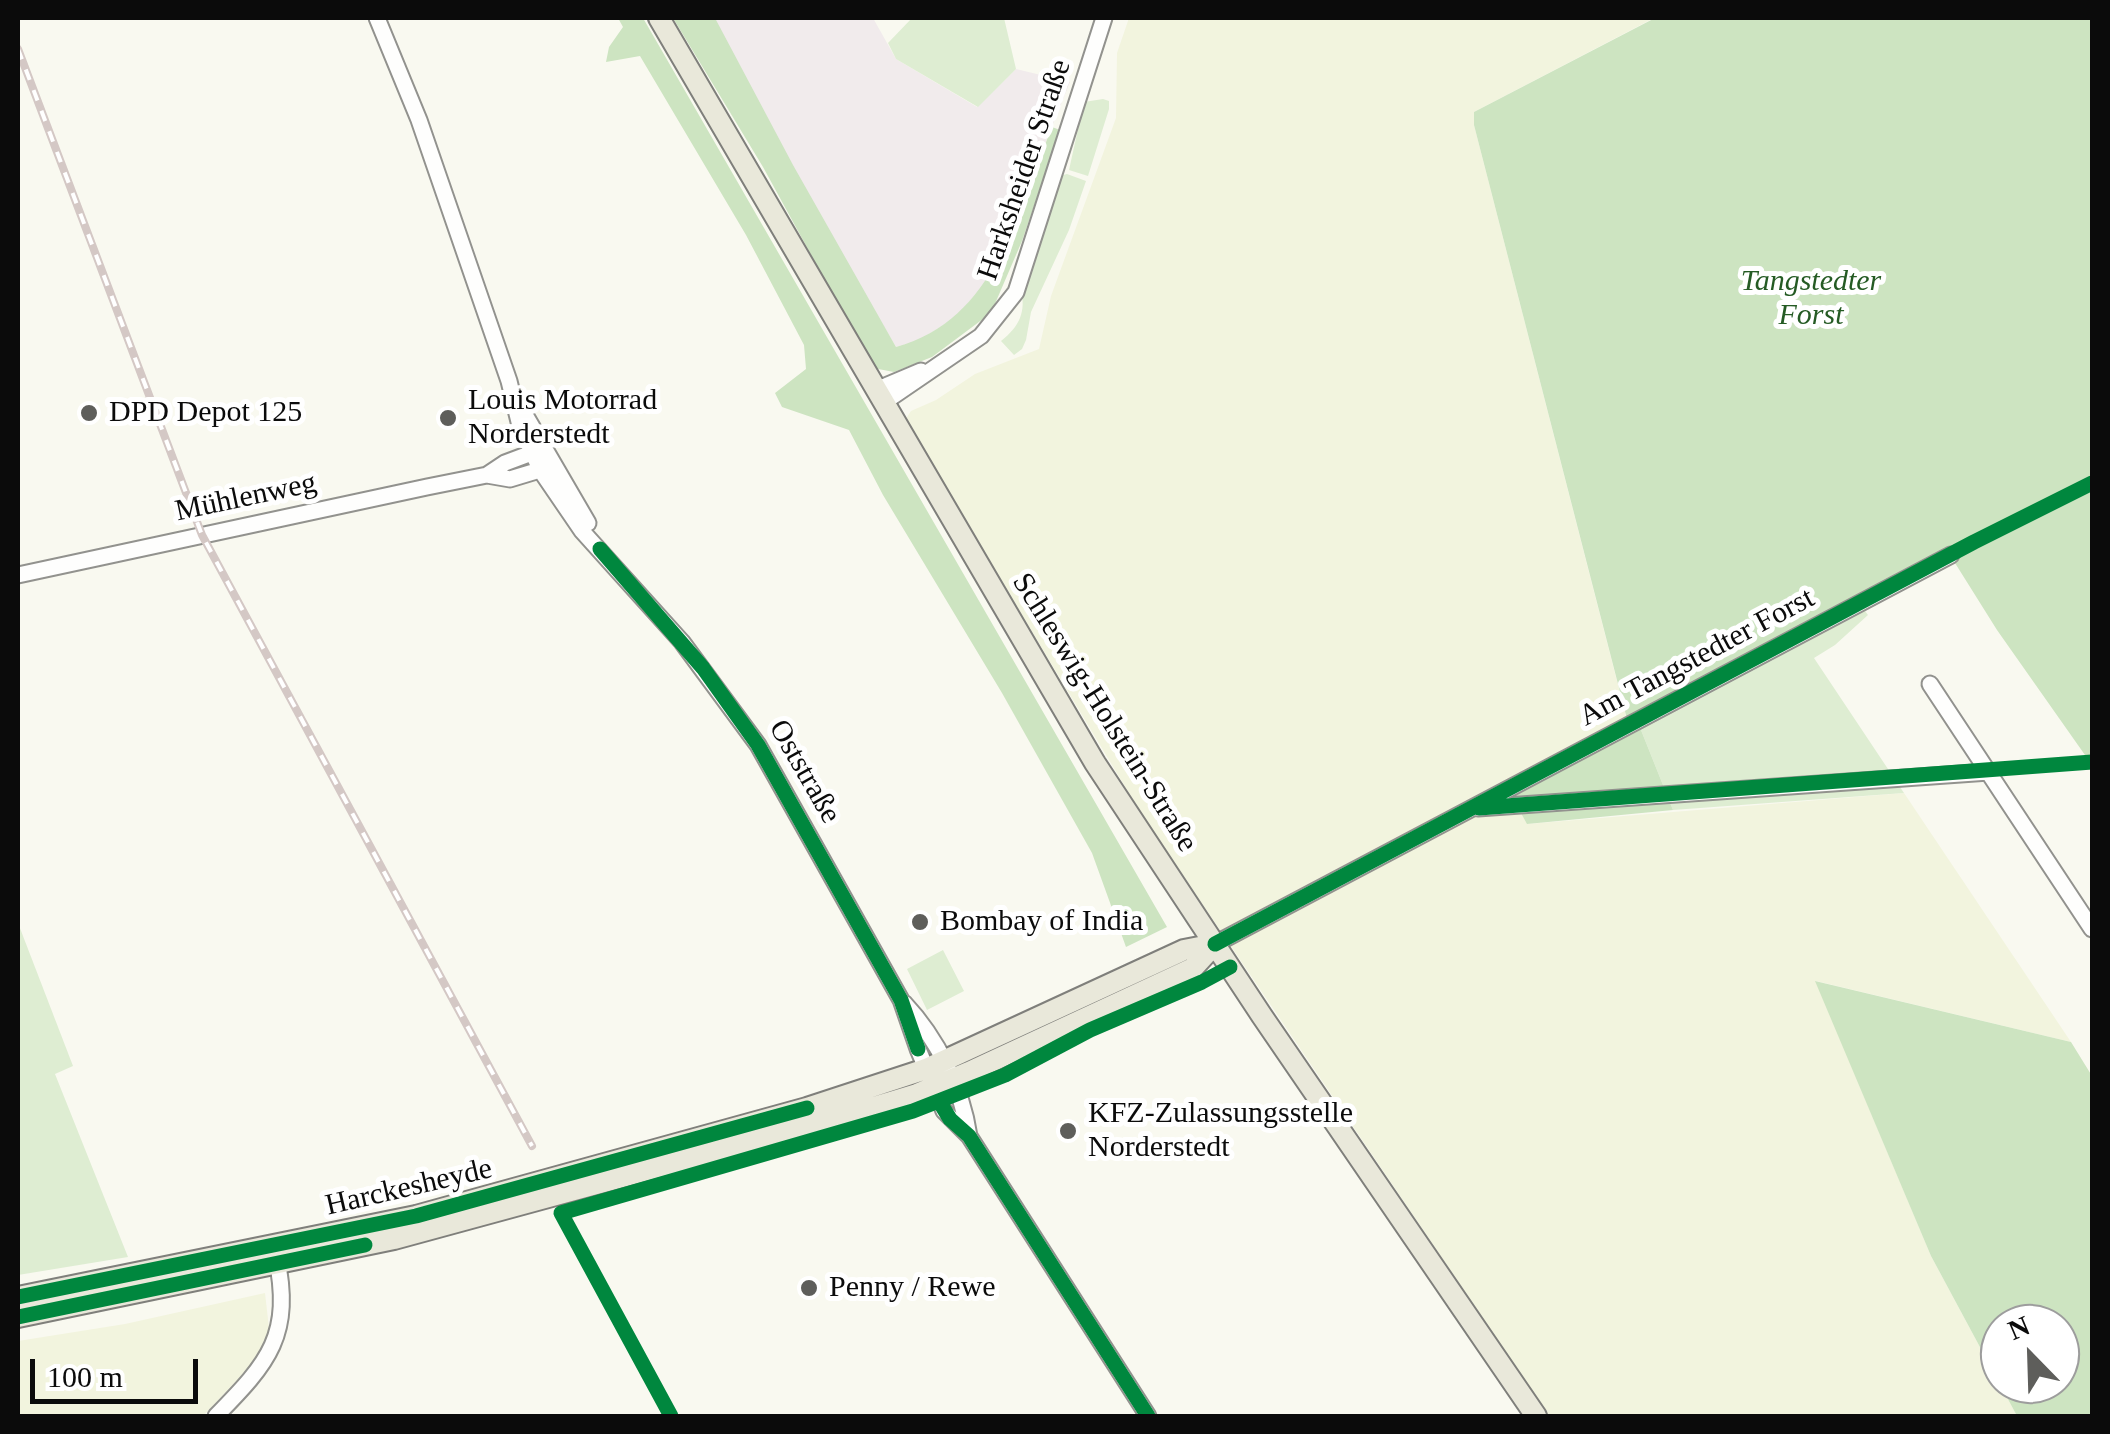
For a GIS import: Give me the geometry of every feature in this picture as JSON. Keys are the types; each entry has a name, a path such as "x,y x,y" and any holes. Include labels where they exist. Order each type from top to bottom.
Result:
{"main road":[{"name":"Schleswig-Holstein-Straße","path":"659,18 1095,763 1536,1416"},
{"name":"Harckesheyde","path":"18,1316 276,1255 546,1200 831,1120 938,1074 1184,950 1215,944"},
{"name":"Harckesheyde","path":"18,1297 276,1255"}],"street":[{"name":"Oststraße","path":"377,18 419,120 509,381 520,426 582,531 703,668 758,745 902,1000 922,1022 938,1074 944,1111 970,1136 1149,1416"},
{"name":"Harksheider Straße","path":"879,397 900,394 990,328 1016,292 1104,18"},
{"name":"Mühlenweg","path":"18,576 488,475 537,451"},
{"name":"Mühlenweg","path":"488,475 510,479 547,468"},
{"name":"Am Tangstedter Forst","path":"1215,944 1951,554"},
{"path":"1930,684 2092,929"},
{"name":"Am Tangstedter Forst","path":"1469,809 1989,772"},
{"path":"216,1416 260,1369 276,1340 282,1294 276,1255"}],"shaded area":[{"path":"702,18 873,18 896,59 977,107 1016,69 1070,82 991,277 955,318 918,341 896,347"}],"green space":[{"path":"618,18 643,18 1167,927 1126,947 1092,853 849,430 782,407 775,393 806,369 804,345 746,235 640,56 606,62 609,47 623,27"},
{"path":"673,18 715,18 896,347 930,333 958,313 980,288 1014,227 1052,127 1060,130 1022,241 991,313 932,357 894,372 873,368 763,167"},
{"path":"912,18 1004,18 1016,69 978,107 896,59 888,43"},
{"path":"1129,18 1654,18 1474,112 1474,125 1627,720 1527,824 1904,793 2071,1042 1816,981 1931,1256 1980,1347 1980,1404 2011,1404 2017,1416 1549,1416 1142,815 905,420 911,411 975,374 1039,349 1051,296 1116,118 1117,53"},
{"name":"Tangstedter Forst","path":"1655,18 2092,18 2092,765 1955,563 1641,730 1673,810 1527,824 1510,793 1627,719 1474,125 1474,112"},
{"path":"1109,101 1109,109 1088,176 1069,170 1084,102"},
{"path":"1067,174 1086,181 1069,230 1031,312 1026,340 1014,355 1001,341 1020,318 1021,289 1060,176"},
{"path":"1865,611 1868,615 1814,658 1904,793 1673,810 1641,730"},
{"path":"18,923 73,1066 55,1074 128,1257 18,1275"},
{"path":"943,950 964,991 927,1010 907,969"},
{"path":"1815,981 2071,1042 2092,1076 2092,1416 2017,1416 2011,1404 2080,1404 2080,1304 1980,1304 1980,1347 1931,1256"},
{"path":"265,1293 269,1328 258,1358 203,1416 18,1416 18,1341 125,1324"}],"railway":[{"path":"18,49 202,535 532,1146"}],"cycle path":[{"path":"1215,944 2092,483"},
{"path":"600,549 703,668 758,745 901,1000 918,1049"},
{"path":"1479,808 2092,762"},
{"path":"671,1416 561,1213 913,1111 1005,1075 1090,1030 1230,967"},
{"path":"939,1101 950,1119 969,1136 1148,1416"},
{"path":"18,1297 416,1216 807,1108"},
{"path":"18,1317 365,1245"}],"place":[{"name":"DPD Depot 125","path":"89,413"},
{"name":"Louis Motorrad Norderstedt","path":"448,418"},
{"name":"Bombay of India","path":"920,922"},
{"name":"KFZ-Zulassungsstelle Norderstedt","path":"1068,1131"},
{"name":"Penny / Rewe","path":"809,1288"}]}
